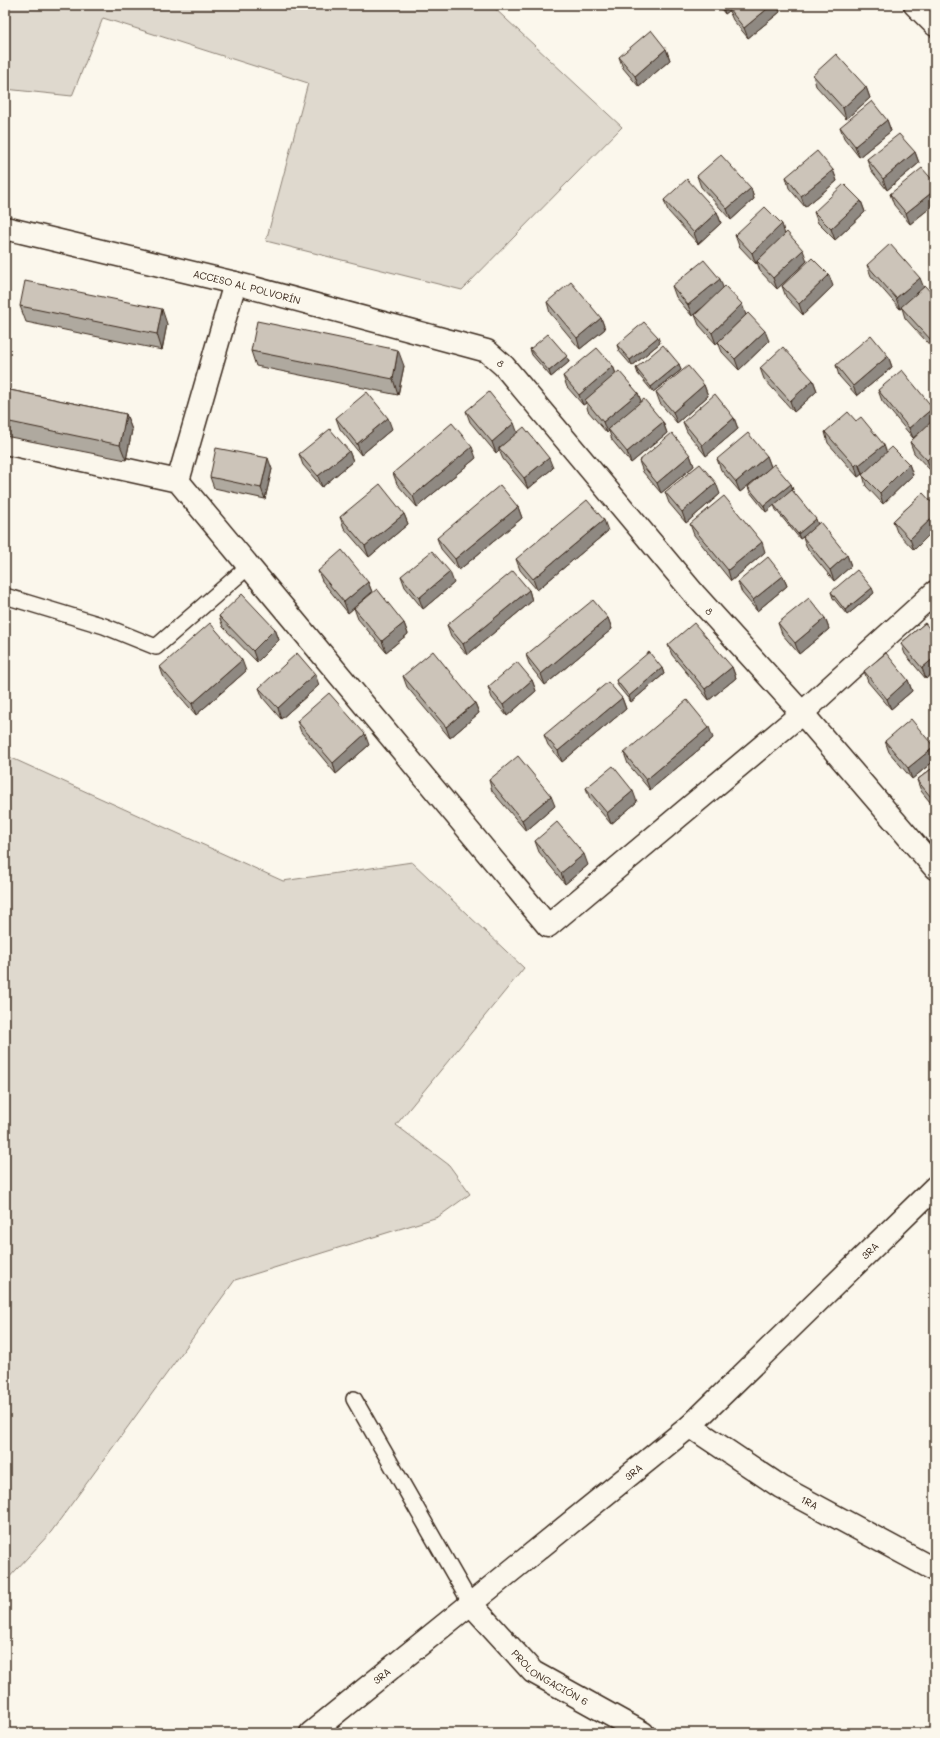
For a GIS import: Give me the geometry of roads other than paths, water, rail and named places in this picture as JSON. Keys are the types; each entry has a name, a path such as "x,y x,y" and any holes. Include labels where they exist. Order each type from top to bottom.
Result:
{"street":[{"path":"915,5 935,25"},
{"name":"ACCESO AL POLVORÍN","path":"5,228 235,283 487,351"},
{"path":"178,481 235,283"},
{"name":"8","path":"487,351 504,366 696,596 802,713 935,868"},
{"path":"5,443 178,481 548,926 802,713 935,592"},
{"name":"3RA","path":"311,1733 690,1426 935,1187"},
{"name":"1RA","path":"690,1426 781,1487 935,1570"},
{"name":"PROLONGACIÓN 6","path":"471,1604 533,1672 643,1733"}],"lane":[{"path":"5,596 104,626 156,647 249,566"},
{"path":"354,1399 471,1604"}]}
